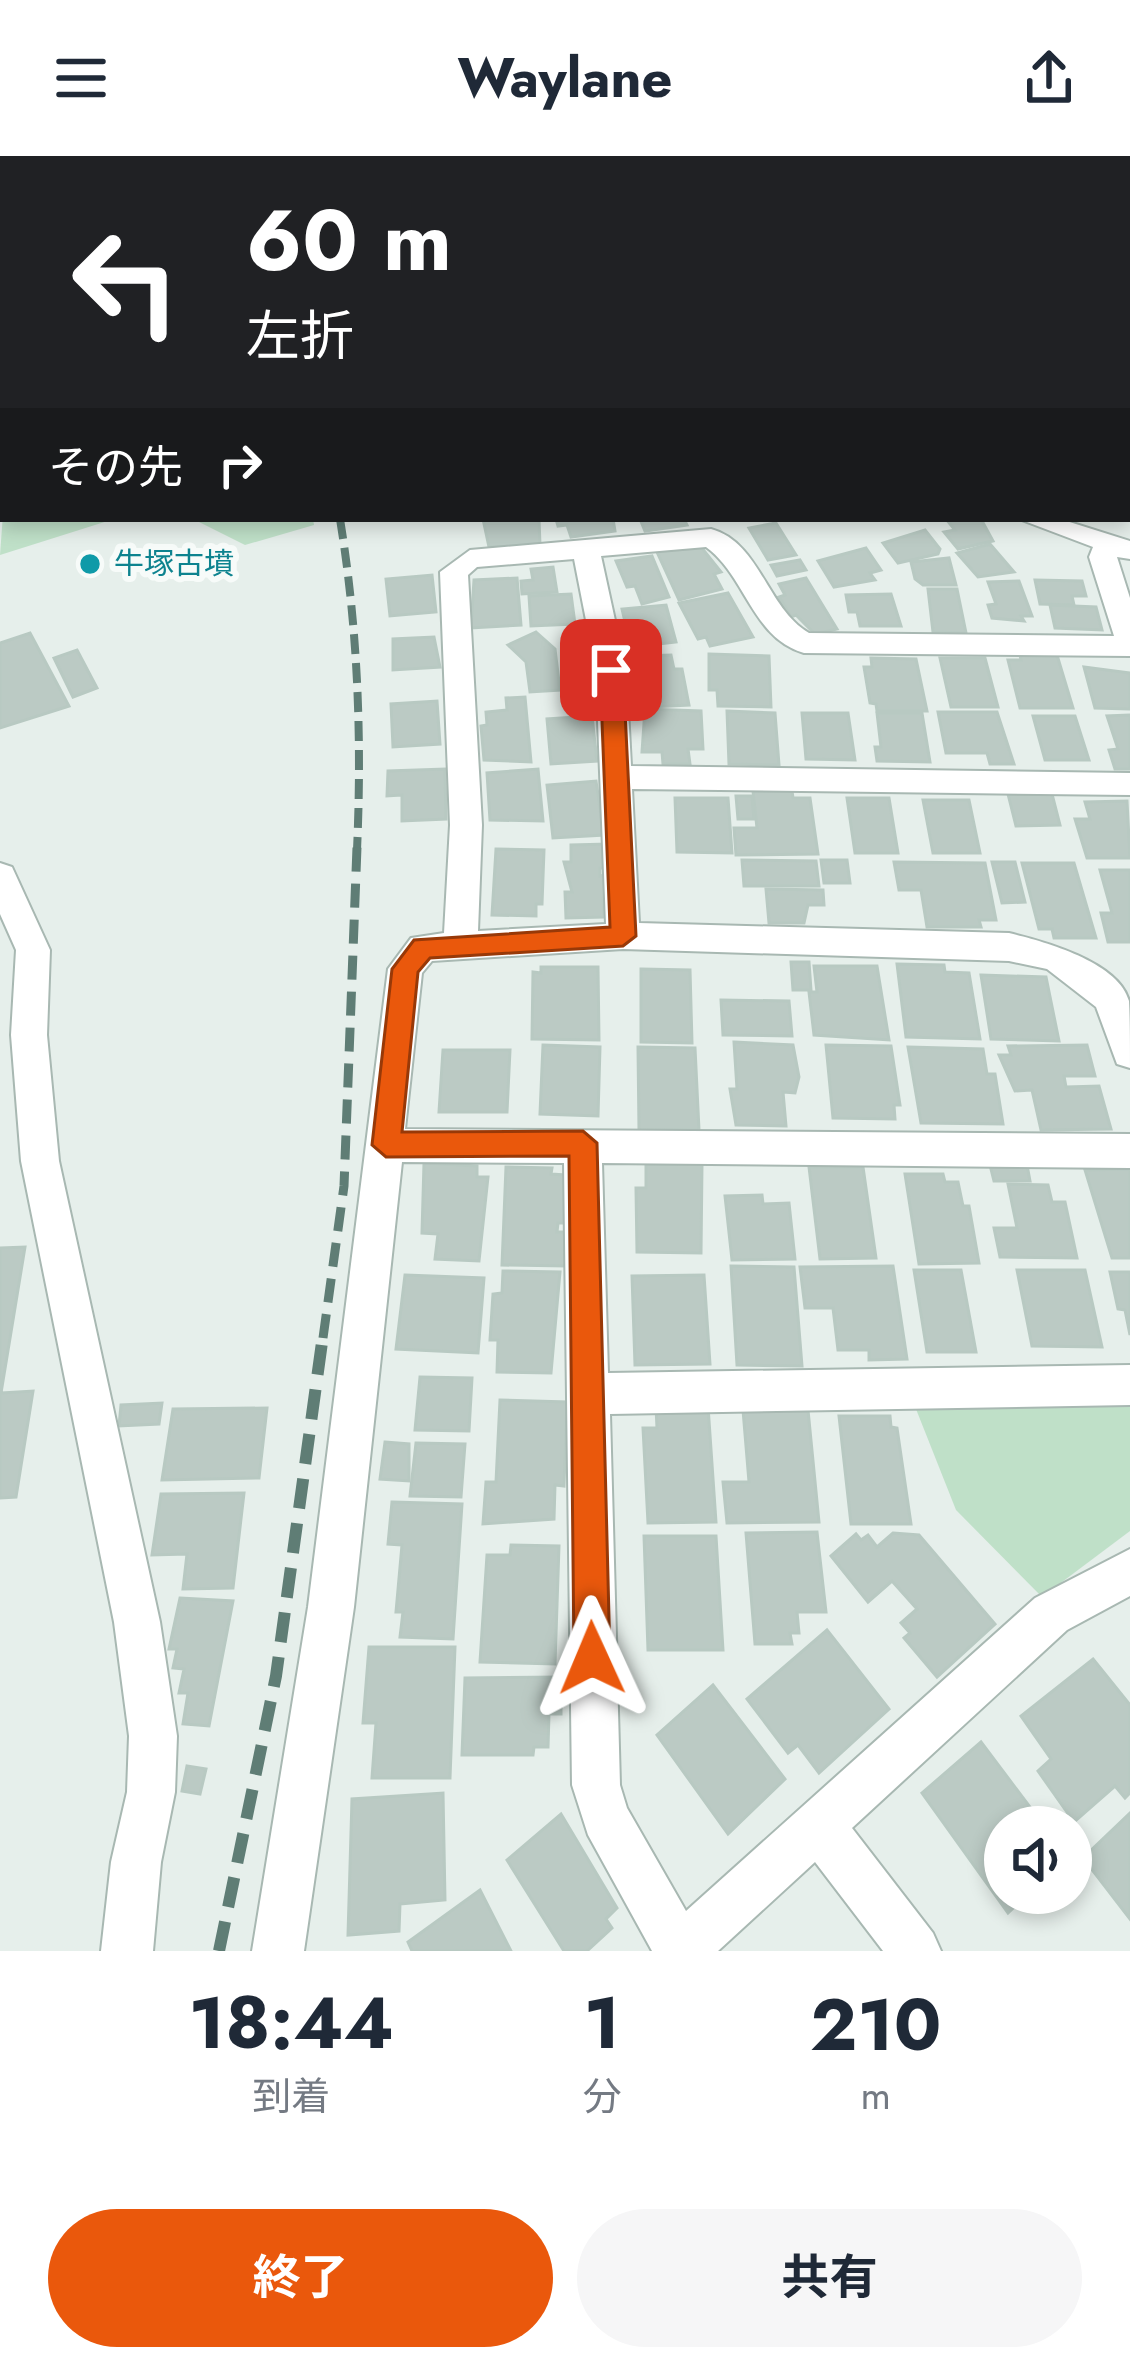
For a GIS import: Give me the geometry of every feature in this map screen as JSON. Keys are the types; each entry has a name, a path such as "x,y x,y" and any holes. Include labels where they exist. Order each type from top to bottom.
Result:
{"street":[{"path":"1041,522 1119,548"},
{"path":"461,942 466,825 454,572 470,559 711,538 740,564 776,626 804,643 1130,644 1102,556 1119,548"},
{"path":"585,548 611,670 623,936"},
{"path":"618,777 1130,784"},
{"path":"0,876 33,950 29,1035 40,1161 137,1622 153,1736 151,1792 136,1862 128,1951"},
{"path":"278,1951 331,1606 405,969 423,948 461,942 623,936 1009,947 1057,958 1111,999 1130,1053"},
{"path":"583,1143 596,1785 604,1818 680,1951 815,1822 1051,1614 1130,1572"},
{"path":"386,1145 1130,1151"},
{"path":"589,1394 1130,1385"},
{"path":"815,1822 915,1951"}],"green space":[{"path":"2,522 104,522 0,555"},
{"path":"199,522 314,522 314,525 245,545"},
{"path":"914,1404 1130,1406 1130,1531 1042,1597 956,1510"}],"building":[{"path":"484,522 539,522 540,545 489,547"},
{"path":"557,522 614,522 615,531 571,537 567,525"},
{"path":"641,522 687,525 645,531"},
{"path":"948,522 983,522 993,541 958,549 944,532 955,530"},
{"path":"776,523 796,555 768,560 749,528"},
{"path":"925,530 940,549 938,554 898,563 883,543"},
{"path":"990,544 1014,572 978,577 957,553"},
{"path":"701,547 721,572 714,574 722,589 679,600 657,552"},
{"path":"866,548 881,570 870,573 875,580 834,587 818,561"},
{"path":"652,556 669,597 642,604 635,586 627,587 616,561"},
{"path":"949,558 956,585 923,585 915,579 911,562"},
{"path":"800,560 806,570 777,576 771,565"},
{"path":"553,567 557,592 522,594 521,581 533,580 531,569"},
{"path":"432,575 436,612 390,616 386,579"},
{"path":"517,578 521,625 471,628 474,580"},
{"path":"806,578 837,629 815,634 796,615 791,617 779,597 785,595 779,584"},
{"path":"1035,580 1082,581 1086,596 1072,596 1074,605 1040,604"},
{"path":"1019,581 1032,616 1021,616 1024,621 992,618 988,605 996,604 988,582"},
{"path":"928,589 957,589 966,633 933,632"},
{"path":"728,593 753,637 710,646 706,637 698,639 679,603"},
{"path":"571,594 575,624 531,626 529,596"},
{"path":"891,594 901,626 860,626 857,612 849,612 846,595"},
{"path":"666,605 676,642 631,647 622,609"},
{"path":"1050,605 1096,607 1102,630 1055,628"},
{"path":"536,632 555,649 560,690 530,692 526,662 508,645"},
{"path":"30,633 69,706 0,728 0,643"},
{"path":"434,637 440,667 393,670 393,639"},
{"path":"77,650 97,688 73,697 54,658"},
{"path":"709,654 769,656 771,707 718,706 717,690 709,690"},
{"path":"671,655 674,669 682,669 689,705 651,707 643,656"},
{"path":"1020,655 1057,655 1073,708 1020,708 1008,660 1021,660"},
{"path":"871,658 916,659 927,711 877,711 876,704 870,703 864,667 872,667"},
{"path":"940,658 985,658 998,707 951,707"},
{"path":"1084,667 1130,673 1130,709 1095,708"},
{"path":"525,697 531,762 484,760 481,726 487,725 486,712 507,710 506,698"},
{"path":"437,701 440,744 393,747 391,704"},
{"path":"645,709 701,711 703,749 688,749 690,764 663,764 662,752 642,752"},
{"path":"727,711 775,713 779,765 729,764"},
{"path":"938,712 997,712 1014,764 990,764 987,753 946,753"},
{"path":"802,713 848,713 855,760 806,759"},
{"path":"877,713 922,713 930,762 877,761 875,747 881,747"},
{"path":"1130,715 1130,769 1115,769 1109,750 1118,749 1107,716"},
{"path":"592,716 597,761 551,764 547,719"},
{"path":"1033,716 1075,716 1089,760 1045,760"},
{"path":"445,769 446,819 402,821 402,795 387,796 388,771"},
{"path":"538,769 543,821 490,820 487,773"},
{"path":"596,781 604,835 553,838 547,785"},
{"path":"753,791 792,791 793,798 810,798 818,854 736,855 734,828 757,828"},
{"path":"1008,794 1052,794 1060,825 1016,826"},
{"path":"736,796 752,796 754,819 738,819"},
{"path":"675,798 728,798 732,853 677,852"},
{"path":"847,798 889,798 898,853 855,853"},
{"path":"923,800 969,800 980,853 933,853"},
{"path":"1127,801 1130,858 1087,858 1075,819 1090,819 1085,802"},
{"path":"608,844 609,868 600,868 600,876 609,875 611,898 603,898 604,917 566,918 565,892 572,892 564,862 571,862 571,845"},
{"path":"496,849 544,850 542,904 536,904 536,916 492,915"},
{"path":"742,860 816,861 819,886 744,886"},
{"path":"821,860 847,860 850,883 824,883"},
{"path":"894,862 985,863 996,920 979,920 981,927 927,927 921,890 899,890"},
{"path":"992,862 1015,862 1025,902 1002,903"},
{"path":"1022,863 1074,863 1096,938 1054,938 1052,929 1039,929"},
{"path":"1100,870 1130,870 1130,942 1108,942 1101,913 1112,913"},
{"path":"766,889 823,890 824,905 808,905 804,923 769,923"},
{"path":"791,962 809,962 811,990 793,990"},
{"path":"897,964 944,965 945,972 969,973 980,1039 906,1037"},
{"path":"814,966 877,966 889,1040 814,1035 809,992 817,992"},
{"path":"541,967 598,967 599,1040 532,1039 533,972 541,973"},
{"path":"641,969 690,970 692,1043 641,1042"},
{"path":"981,975 1046,977 1059,1041 991,1039"},
{"path":"721,1000 789,1001 792,1036 723,1035"},
{"path":"734,1042 793,1045 799,1077 795,1093 783,1092 786,1126 736,1125 730,1089 737,1089"},
{"path":"543,1045 600,1047 598,1116 540,1114"},
{"path":"826,1045 891,1046 900,1105 894,1105 895,1119 833,1118"},
{"path":"1087,1045 1095,1076 1064,1076 1066,1087 1099,1086 1111,1129 1041,1130 1032,1090 1015,1091 999,1055 1011,1055 1008,1046"},
{"path":"638,1047 695,1048 699,1130 639,1130"},
{"path":"908,1047 983,1049 987,1074 995,1074 1003,1124 921,1123"},
{"path":"443,1050 510,1050 507,1112 439,1112"},
{"path":"424,1163 477,1166 477,1177 488,1177 479,1261 435,1259 438,1234 422,1233"},
{"path":"646,1164 702,1164 701,1253 637,1252 636,1188 646,1188"},
{"path":"990,1165 1027,1165 1030,1181 994,1181"},
{"path":"506,1167 552,1168 551,1174 565,1175 565,1223 558,1223 557,1232 566,1232 566,1266 502,1265"},
{"path":"809,1167 863,1167 876,1258 820,1259"},
{"path":"1130,1169 1130,1258 1112,1258 1085,1170"},
{"path":"905,1174 943,1174 945,1182 958,1182 963,1206 969,1206 979,1263 919,1264"},
{"path":"1008,1184 1048,1185 1052,1202 1065,1202 1077,1258 1000,1257 994,1228 1017,1228"},
{"path":"762,1195 763,1204 789,1203 795,1259 732,1260 725,1196"},
{"path":"25,1247 1,1393 33,1391 16,1497 0,1498 0,1248"},
{"path":"731,1266 794,1267 802,1366 737,1365"},
{"path":"893,1266 907,1359 869,1360 869,1350 838,1350 833,1308 805,1308 800,1267"},
{"path":"914,1270 961,1270 976,1352 927,1352"},
{"path":"1017,1270 1085,1270 1102,1347 1032,1346"},
{"path":"503,1271 560,1272 551,1373 497,1372 498,1340 490,1340 493,1294 502,1293"},
{"path":"1110,1272 1130,1272 1130,1335 1125,1310 1118,1309"},
{"path":"405,1275 484,1278 478,1353 396,1349"},
{"path":"704,1275 710,1364 635,1365 632,1276"},
{"path":"420,1377 472,1378 469,1431 415,1430"},
{"path":"500,1400 567,1402 564,1486 555,1485 554,1519 483,1524 486,1482 496,1482"},
{"path":"162,1403 159,1424 119,1426 121,1405"},
{"path":"708,1406 716,1522 648,1523 643,1428 657,1428 656,1407"},
{"path":"267,1408 259,1478 162,1480 173,1409"},
{"path":"743,1410 808,1410 819,1522 727,1523 723,1482 749,1482"},
{"path":"839,1416 890,1416 891,1427 897,1428 911,1524 851,1524"},
{"path":"385,1442 409,1444 409,1481 380,1479"},
{"path":"416,1443 465,1444 461,1497 410,1496"},
{"path":"244,1493 233,1588 183,1589 187,1554 152,1555 161,1494"},
{"path":"392,1502 462,1504 453,1639 400,1637 403,1612 396,1612 402,1545 388,1544"},
{"path":"817,1532 826,1612 797,1612 799,1633 790,1633 792,1644 755,1644 746,1533"},
{"path":"893,1533 919,1535 995,1624 937,1677 904,1638 910,1633 901,1623 917,1609 892,1581 868,1602 831,1556 856,1534 861,1540 868,1535 877,1547"},
{"path":"644,1536 716,1536 723,1650 648,1650"},
{"path":"511,1545 559,1546 555,1664 480,1662 487,1555 510,1555"},
{"path":"180,1598 233,1601 209,1726 183,1724 188,1693 179,1693 184,1669 173,1668 177,1649 169,1649"},
{"path":"827,1630 889,1709 819,1773 798,1745 788,1753 747,1699"},
{"path":"369,1647 455,1647 450,1778 372,1778 376,1723 363,1723"},
{"path":"1093,1659 1130,1705 1130,1793 1125,1798 1115,1786 1092,1806 1063,1806 1038,1771 1051,1759 1021,1716"},
{"path":"561,1677 561,1714 549,1714 548,1747 534,1747 533,1755 462,1755 465,1678"},
{"path":"713,1685 785,1779 728,1834 657,1735"},
{"path":"981,1742 1029,1806 984,1806 984,1880 922,1793"},
{"path":"187,1766 206,1769 200,1794 182,1791"},
{"path":"443,1793 445,1900 400,1904 399,1931 348,1935 352,1799"},
{"path":"1130,1813 1130,1919 1092,1870 1092,1849"},
{"path":"561,1814 617,1908 606,1919 612,1928 587,1951 564,1951 507,1860"},
{"path":"480,1890 511,1951 412,1951 408,1942"}],"railway":[{"path":"340,522 357,684 357,850"},
{"path":"323,1338 344,1186 357,847"},
{"path":"219,1951 276,1676 323,1335"}],"place":[{"name":"牛塚古墳","path":"90,564"}],"route":[{"path":"592,1658 583,1143 386,1145 405,969 423,948 461,942 623,936 611,670"}]}
